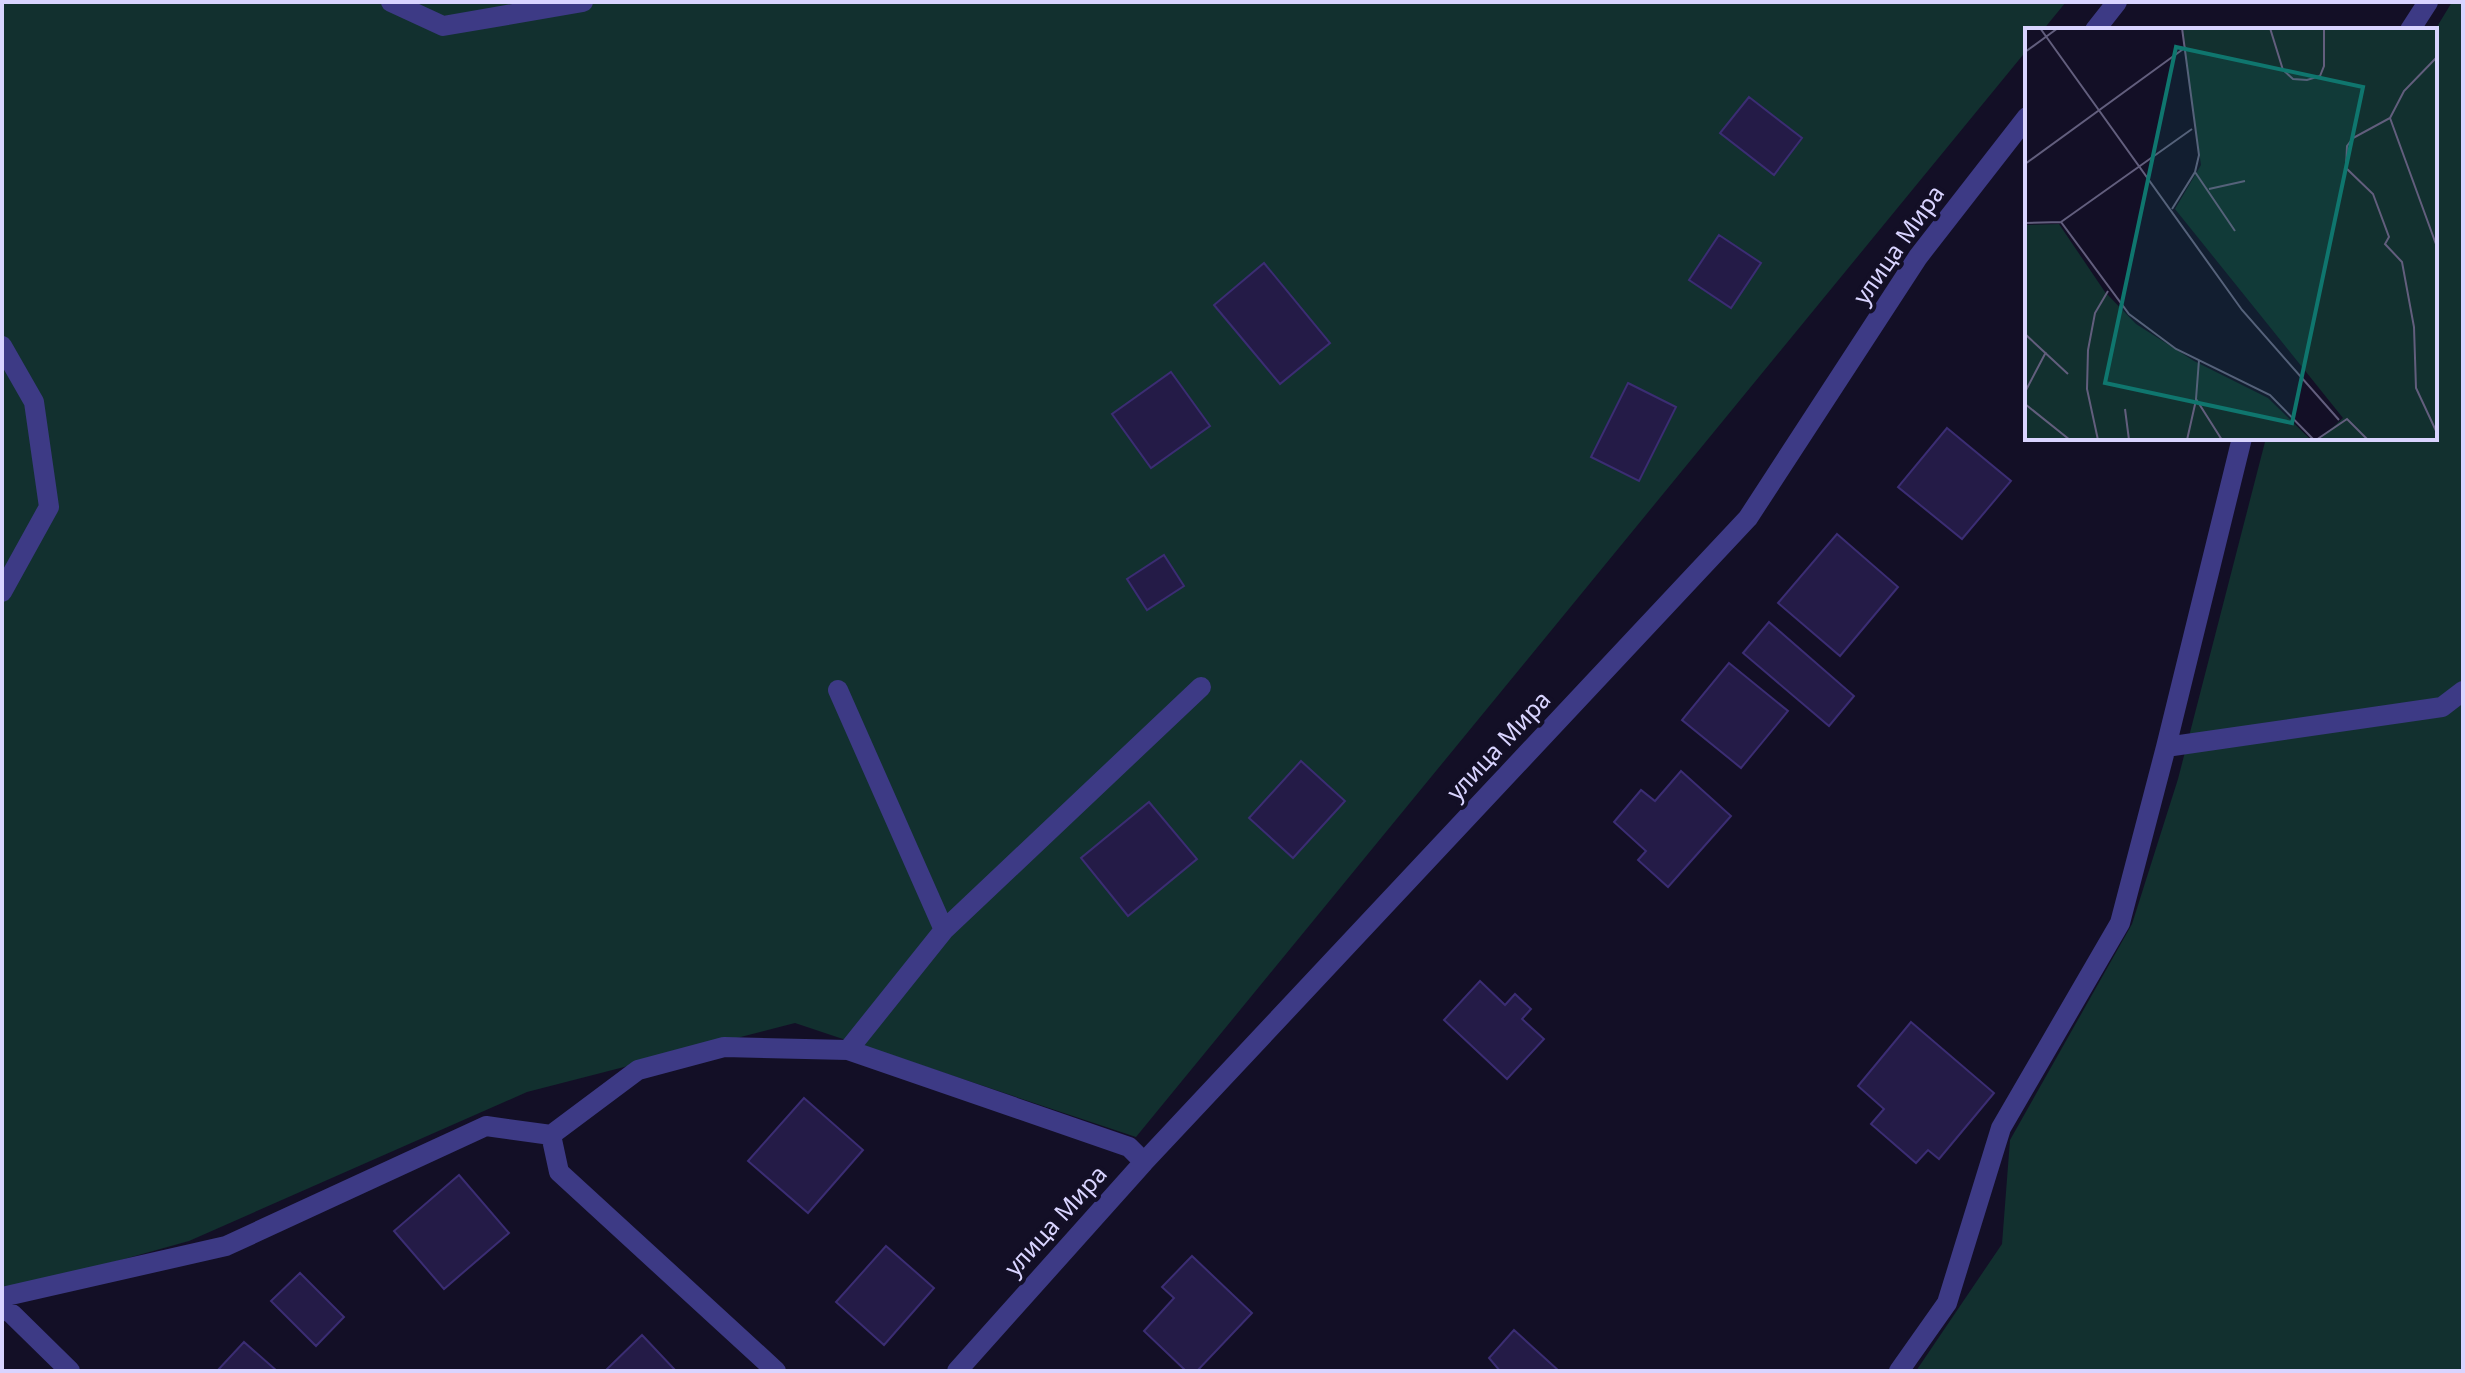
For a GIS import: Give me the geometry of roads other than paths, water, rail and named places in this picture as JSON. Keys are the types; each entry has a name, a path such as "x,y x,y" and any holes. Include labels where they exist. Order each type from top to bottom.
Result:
{"street":[{"path":"391,2 443,26 583,2"},
{"path":"2097,28 2117,2"},
{"path":"2411,28 2428,2"},
{"name":"улица Мира","path":"957,1371 1144,1162 1748,518 1918,257 2025,120"},
{"path":"2,346 34,402 49,507 2,592"},
{"path":"1899,1371 1947,1303 2001,1128 2120,923 2242,440"},
{"path":"848,1050 944,930 1201,687"},
{"path":"838,690 944,930"},
{"path":"2166,747 2453,707 2463,691"},
{"path":"2,1297 226,1246 486,1126 551,1135 638,1070 724,1047 848,1050 1129,1147 1144,1162"},
{"path":"551,1135 559,1172 776,1371"},
{"path":"2,1308 70,1371"}]}
